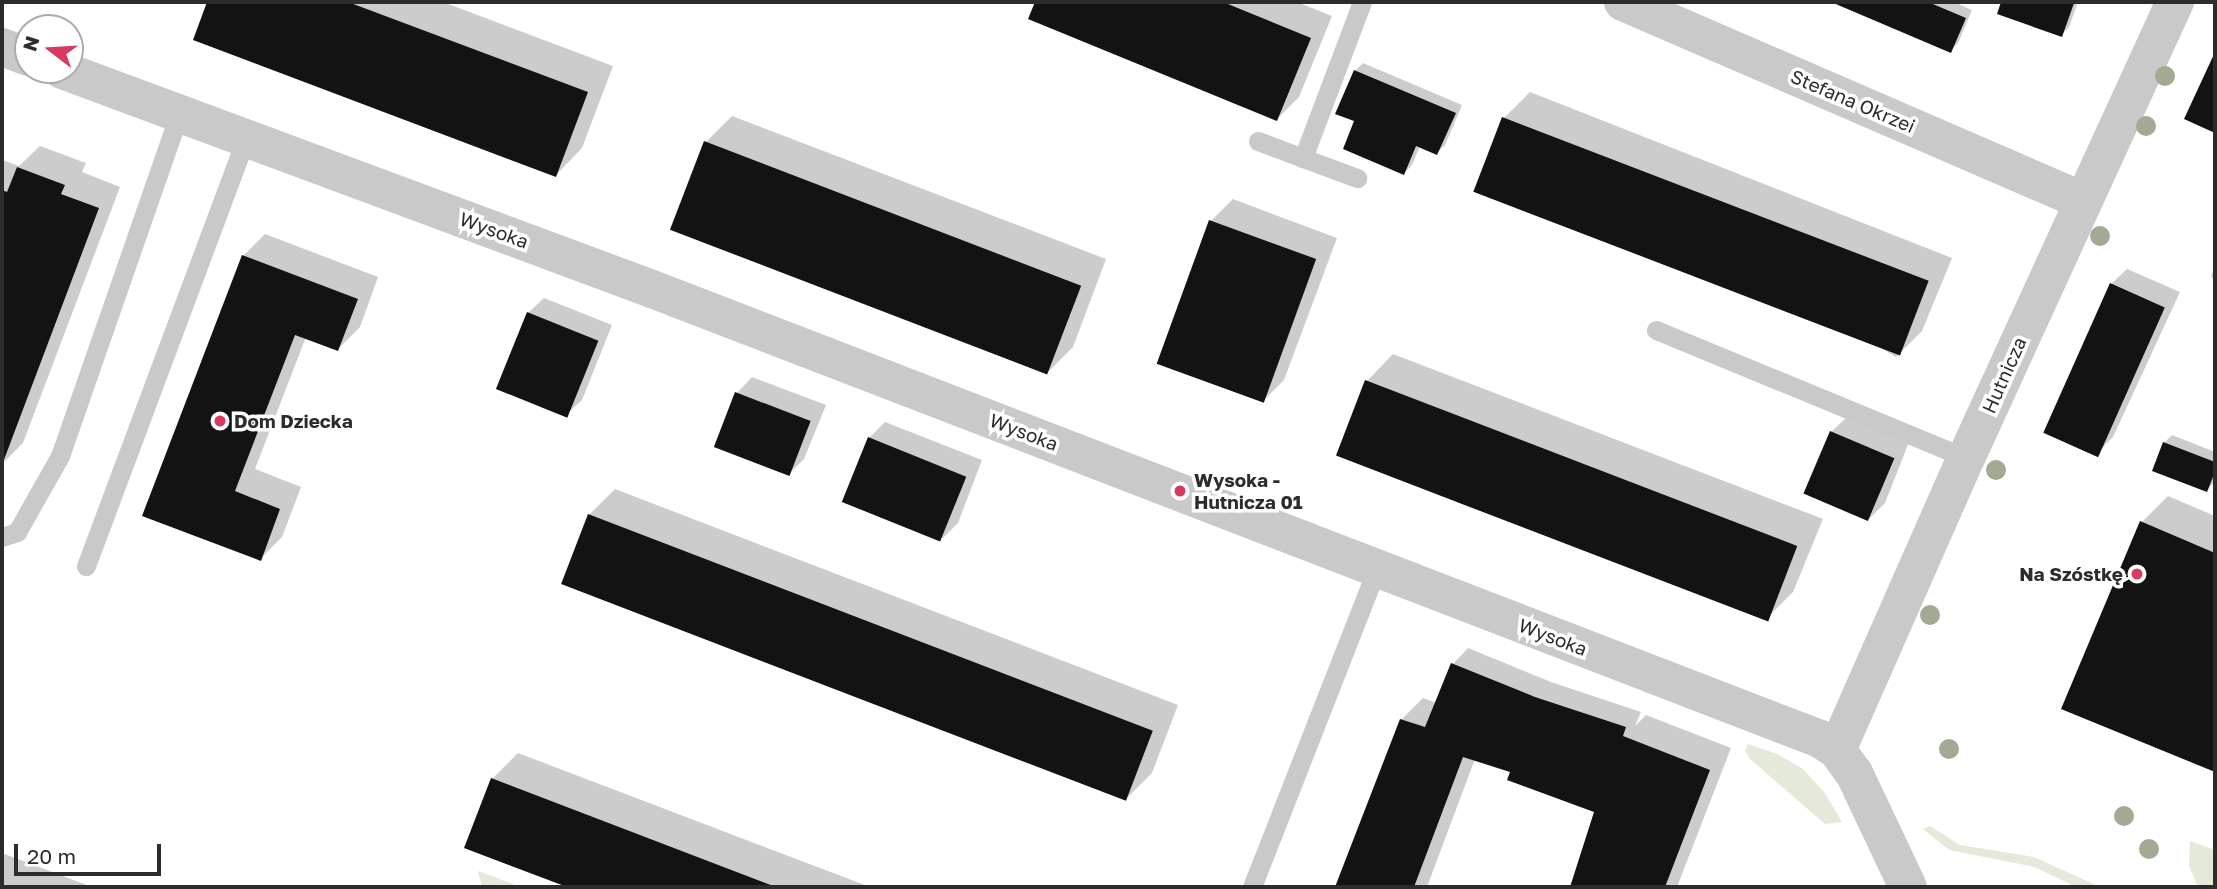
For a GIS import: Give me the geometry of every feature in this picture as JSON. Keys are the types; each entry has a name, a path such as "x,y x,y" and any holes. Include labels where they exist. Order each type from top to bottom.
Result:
{"street":[{"name":"Stefana Okrzei","path":"1623,2 2083,201"},
{"name":"Hutnicza","path":"1837,750 1966,458 2175,2"},
{"name":"Wysoka","path":"84,78 691,304 1807,734 1837,750 1854,773 1908,887"}],"lane":[{"path":"1303,158 1362,2"},
{"path":"2,537 17,532 60,456 179,114"},
{"path":"86,566 246,138"},
{"path":"1258,141 1357,178"},
{"path":"1656,330 1966,458"},
{"path":"1252,887 1376,570"}],"shaded area":[{"path":"1748,744 1777,754 1803,769 1824,792 1842,822 1825,824 1749,758 1745,750"},
{"path":"1930,826 1960,845 2034,857 2100,887 2076,887 2035,867 1949,850 1923,829"},
{"path":"2190,841 2215,850 2215,887 2198,887 2189,866"},
{"path":"478,871 522,887 482,887"}],"building":[{"path":"207,2 348,2 588,92 556,177 193,40"},
{"path":"1035,2 1223,2 1311,38 1277,121 1028,19"},
{"path":"1831,2 1928,2 1966,18 1951,53"},
{"path":"2001,2 2074,3 2062,37 1997,14"},
{"path":"2215,52 2215,133 2184,119"},
{"path":"1354,70 1456,113 1437,155 1416,146 1404,175 1343,149 1354,121 1335,114"},
{"path":"1502,117 1929,281 1900,355 1473,192"},
{"path":"704,141 1081,286 1047,374 670,230"},
{"path":"17,167 65,185 61,194 99,208 2,465 2,190 7,192"},
{"path":"1209,220 1316,259 1264,403 1157,364"},
{"name":"Dom Dziecka","path":"242,255 358,299 338,351 295,335 235,491 280,509 261,561 142,516"},
{"path":"2110,283 2165,307 2098,457 2043,433"},
{"path":"527,312 598,341 567,418 496,389"},
{"path":"1365,380 1797,546 1768,622 1336,456"},
{"path":"735,392 811,421 789,476 714,447"},
{"path":"1830,431 1894,458 1868,521 1803,494"},
{"path":"868,437 966,477 940,542 842,502"},
{"path":"2163,442 2215,462 2215,472 2207,492 2152,471"},
{"path":"588,514 1153,731 1126,801 561,584"},
{"path":"2140,521 2215,553 2215,772 2061,709"},
{"path":"1451,663 1535,697 1626,727 1623,736 1710,770 1665,887 1570,887 1594,812 1507,780 1510,772 1463,757 1414,887 1335,887 1400,719 1425,727"},
{"path":"491,778 776,887 567,887 464,848"}],"place":[{"name":"Dom Dziecka","path":"220,421"},
{"name":"Wysoka - Hutnicza 01","path":"1180,491"},
{"name":"Na Szóstkę","path":"2137,574"}]}
